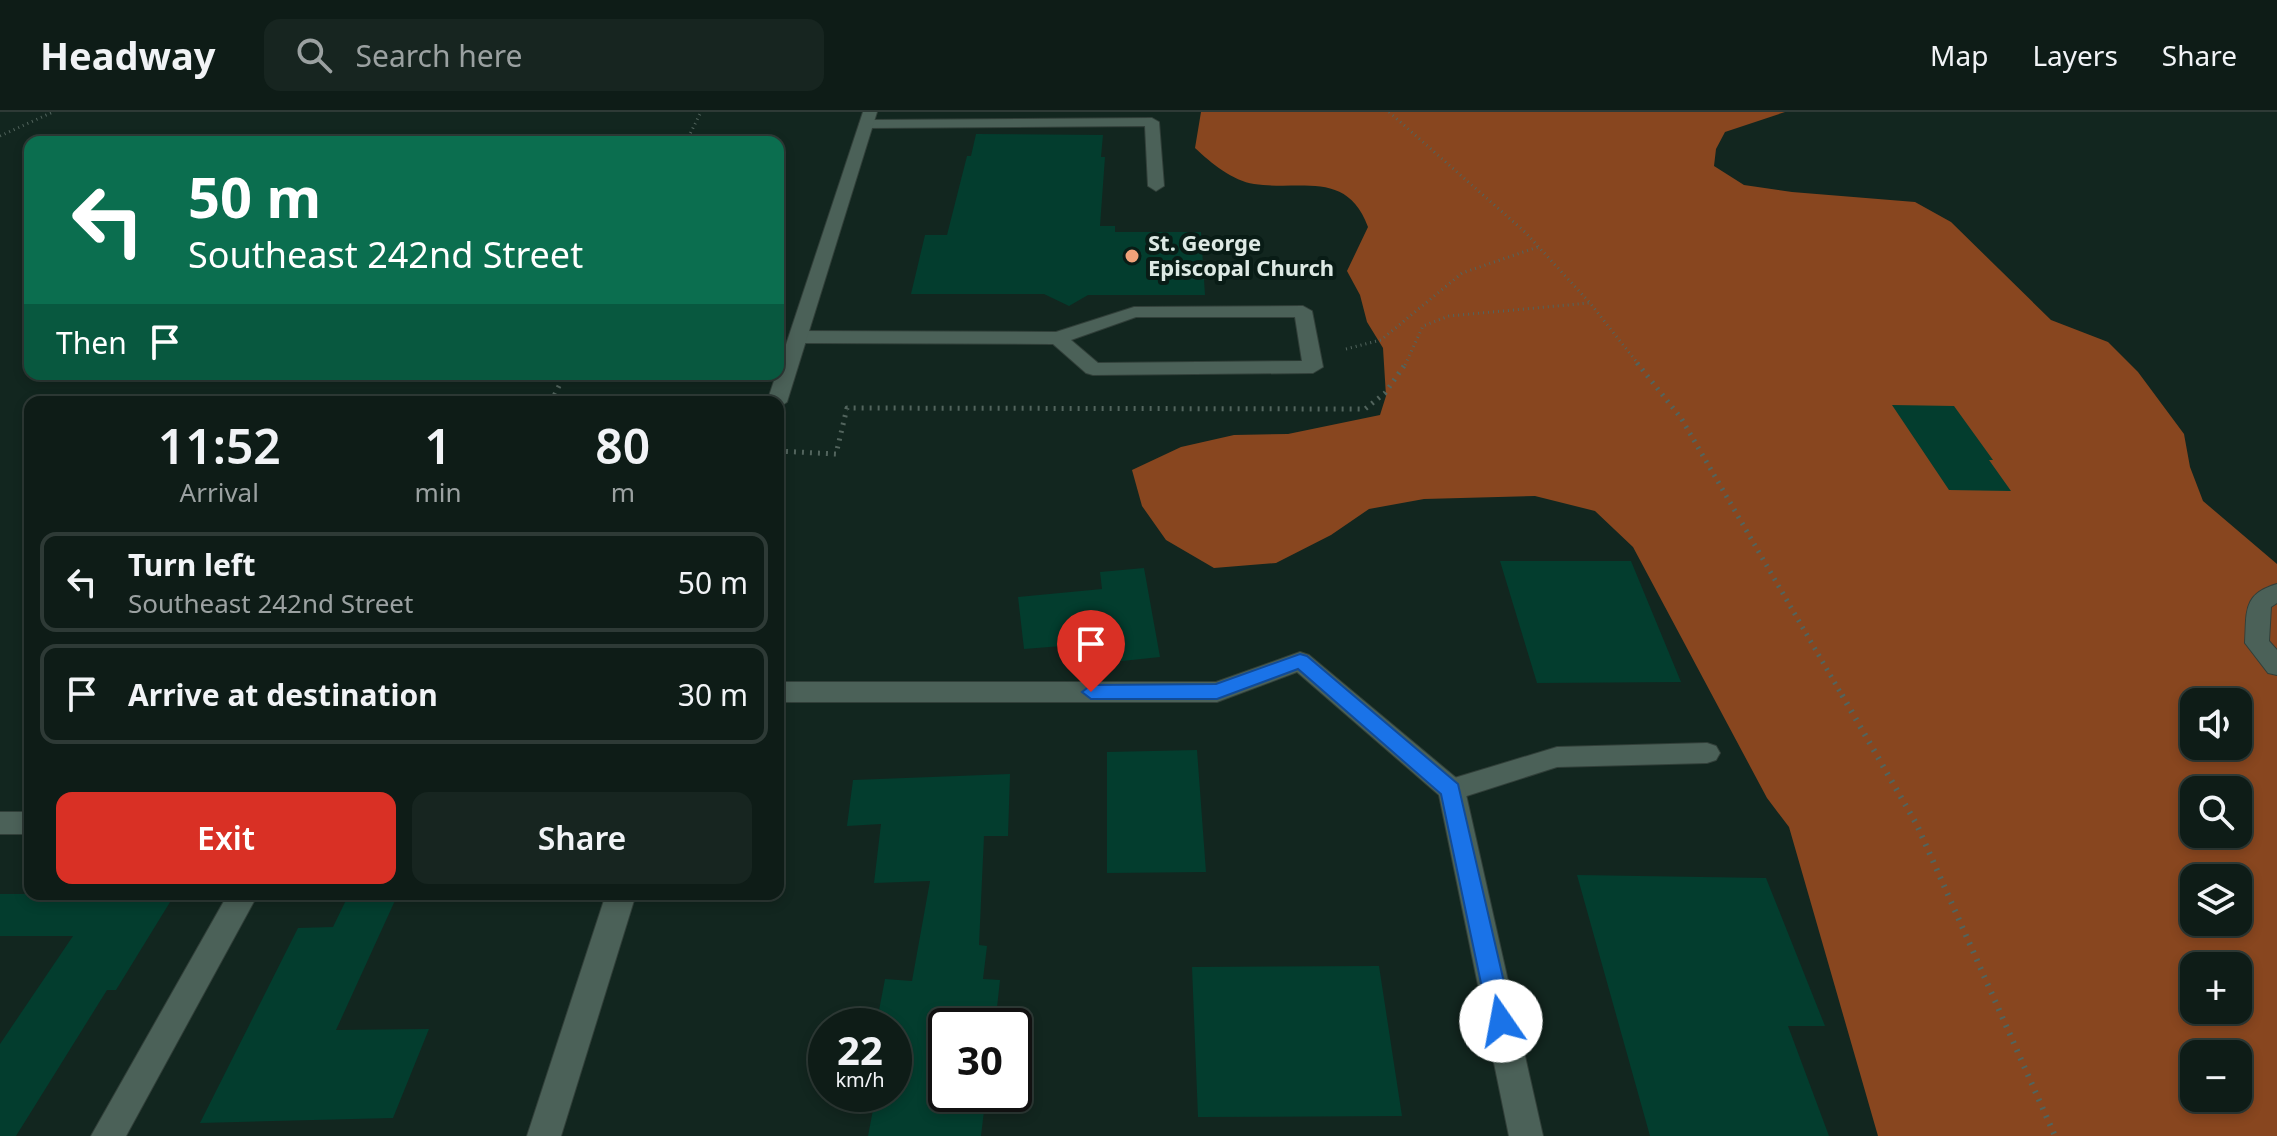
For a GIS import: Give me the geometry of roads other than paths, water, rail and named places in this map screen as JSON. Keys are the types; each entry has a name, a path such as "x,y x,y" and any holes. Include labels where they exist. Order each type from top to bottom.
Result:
{"street":[{"path":"779,396 868,118 1152,122 1156,186"},
{"path":"798,337 1058,338 1134,312 1303,311 1313,367 1093,369 1058,338"},
{"path":"2268,597 2257,643 2277,666"},
{"path":"784,692 1217,692 1300,661 1451,790 1526,1136"},
{"path":"1451,790 1557,757 1707,753"},
{"path":"0,823 24,823"},
{"path":"108,1136 240,900"},
{"path":"544,1136 619,900"}],"place":[{"name":"St. George Episcopal Church","path":"1132,256"}]}
